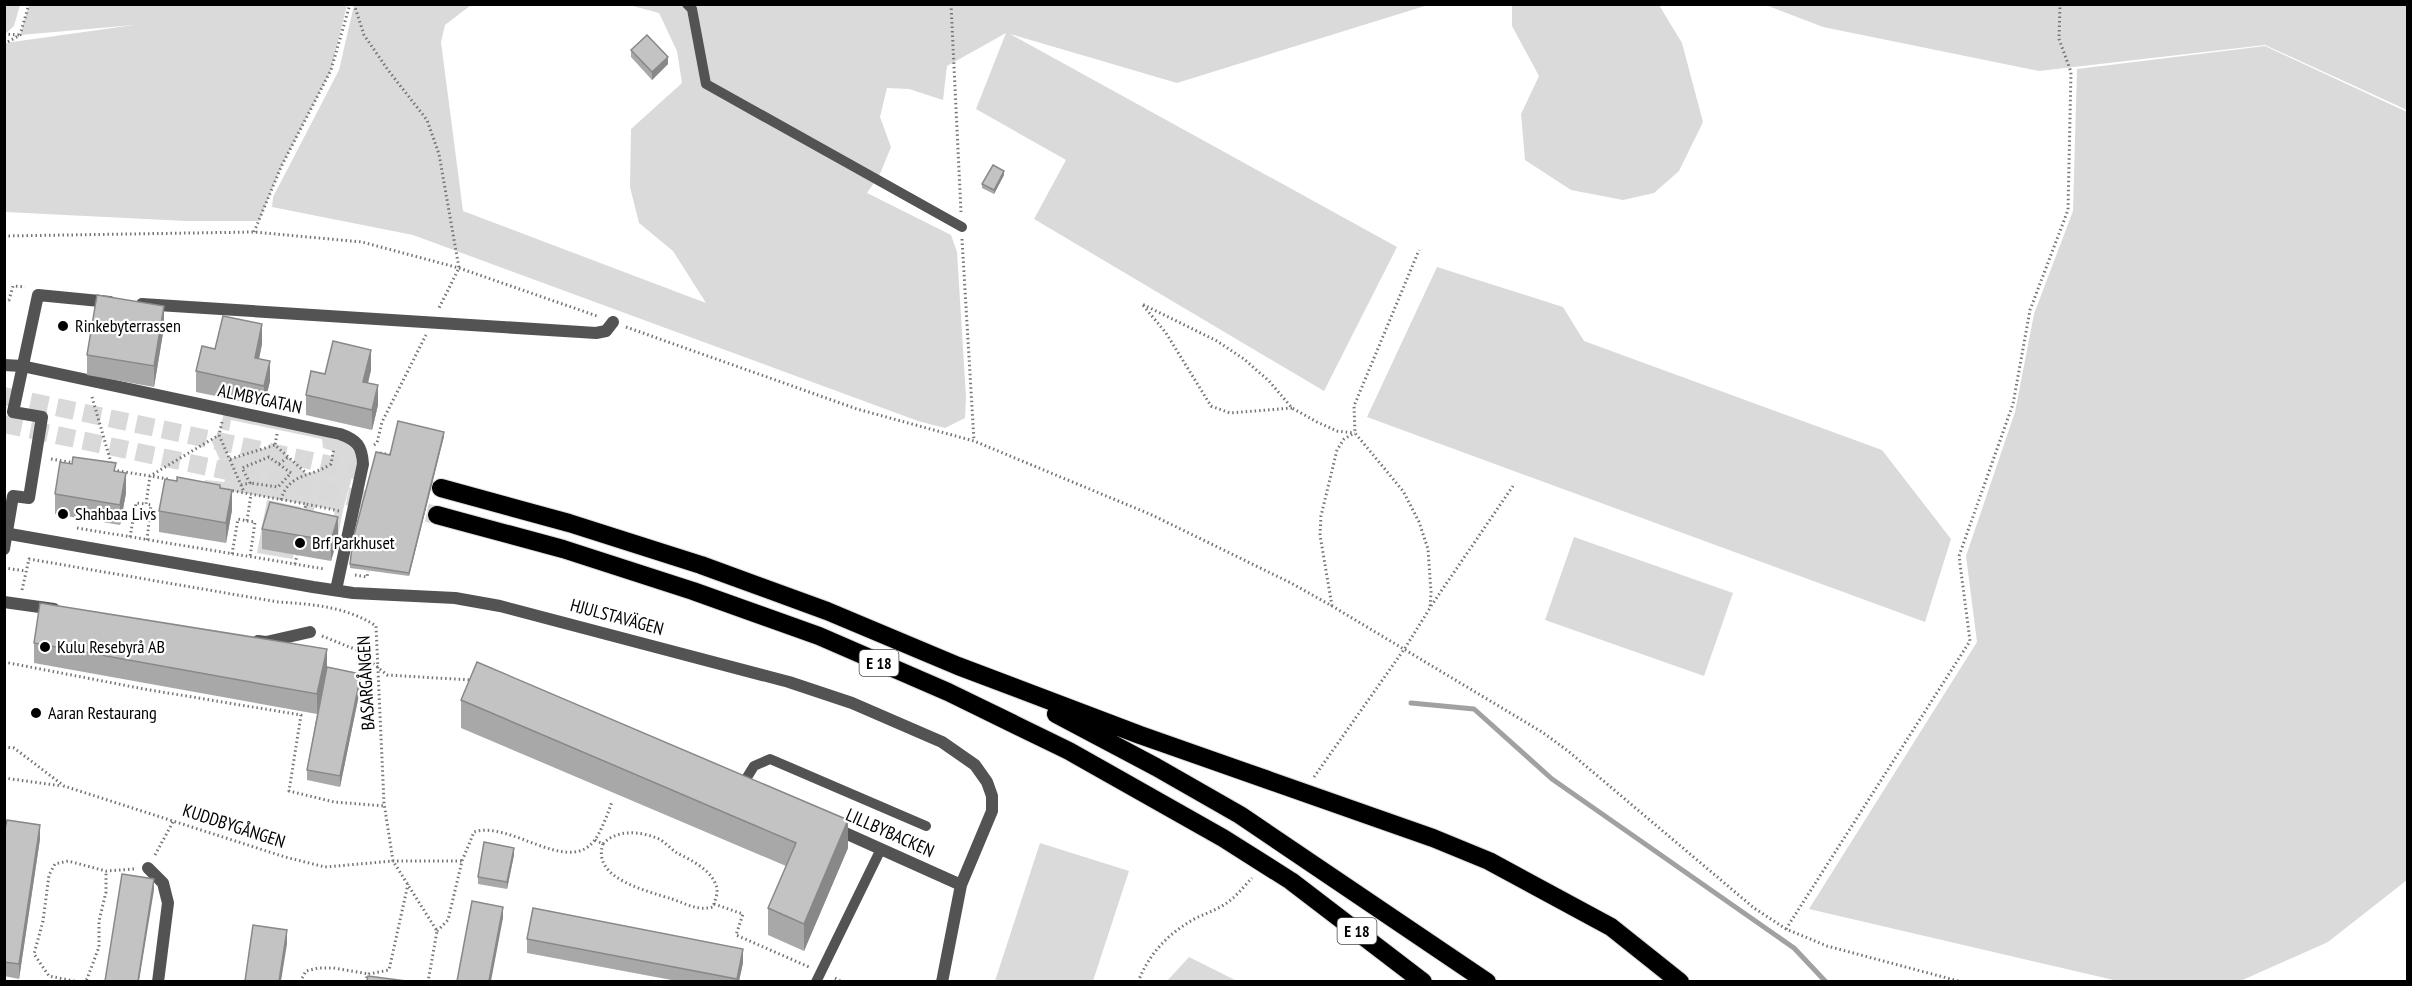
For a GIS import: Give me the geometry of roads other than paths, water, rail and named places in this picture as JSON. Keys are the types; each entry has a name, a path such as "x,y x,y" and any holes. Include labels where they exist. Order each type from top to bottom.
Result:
{"highway":[{"name":"E 18","path":"441,488 569,523 701,565 827,611 958,666 1080,726 1240,815 1487,981"},
{"name":"E 18","path":"437,515 563,549 693,591 819,636 948,692 1069,751 1223,838 1291,881 1423,981"},
{"path":"958,666 1140,735 1433,838 1489,861 1611,927 1680,981"}],"street":[{"path":"4,549 13,496 29,498 42,417 13,412 38,295 115,303 596,333 606,331 613,322"},
{"name":"ALMBYGATAN","path":"4,365 22,366 354,439 359,446 363,464 336,590"},
{"name":"HJULSTAVÄGEN","path":"6,533 336,590 455,598 500,606 789,682 852,703 942,742 975,765 987,782 992,796 992,811 961,885 942,981"},
{"path":"4,602 66,611"},
{"path":"242,638 266,642 310,632"},
{"name":"LILLBYBACKEN","path":"827,825 961,885"},
{"path":"148,868 163,883 168,903 158,981"}],"lane":[{"path":"687,4 692,9 706,84 962,227"},
{"path":"741,787 754,766 770,759 926,826"},
{"path":"818,976 881,849"}],"waterway":[{"path":"1411,703 1474,709 1552,779 1794,948 1826,982"}],"tunnel":[{"path":"4,396 393,478"},
{"path":"4,424 437,515"}],"place":[{"name":"Rinkebyterrassen","path":"63,326"},
{"name":"Shahbaa Livs","path":"63,514"},
{"name":"Brf Parkhuset","path":"300,543"},
{"name":"Kulu Resebyrå AB","path":"45,647"},
{"name":"Aaran Restaurang","path":"36,713"}]}
